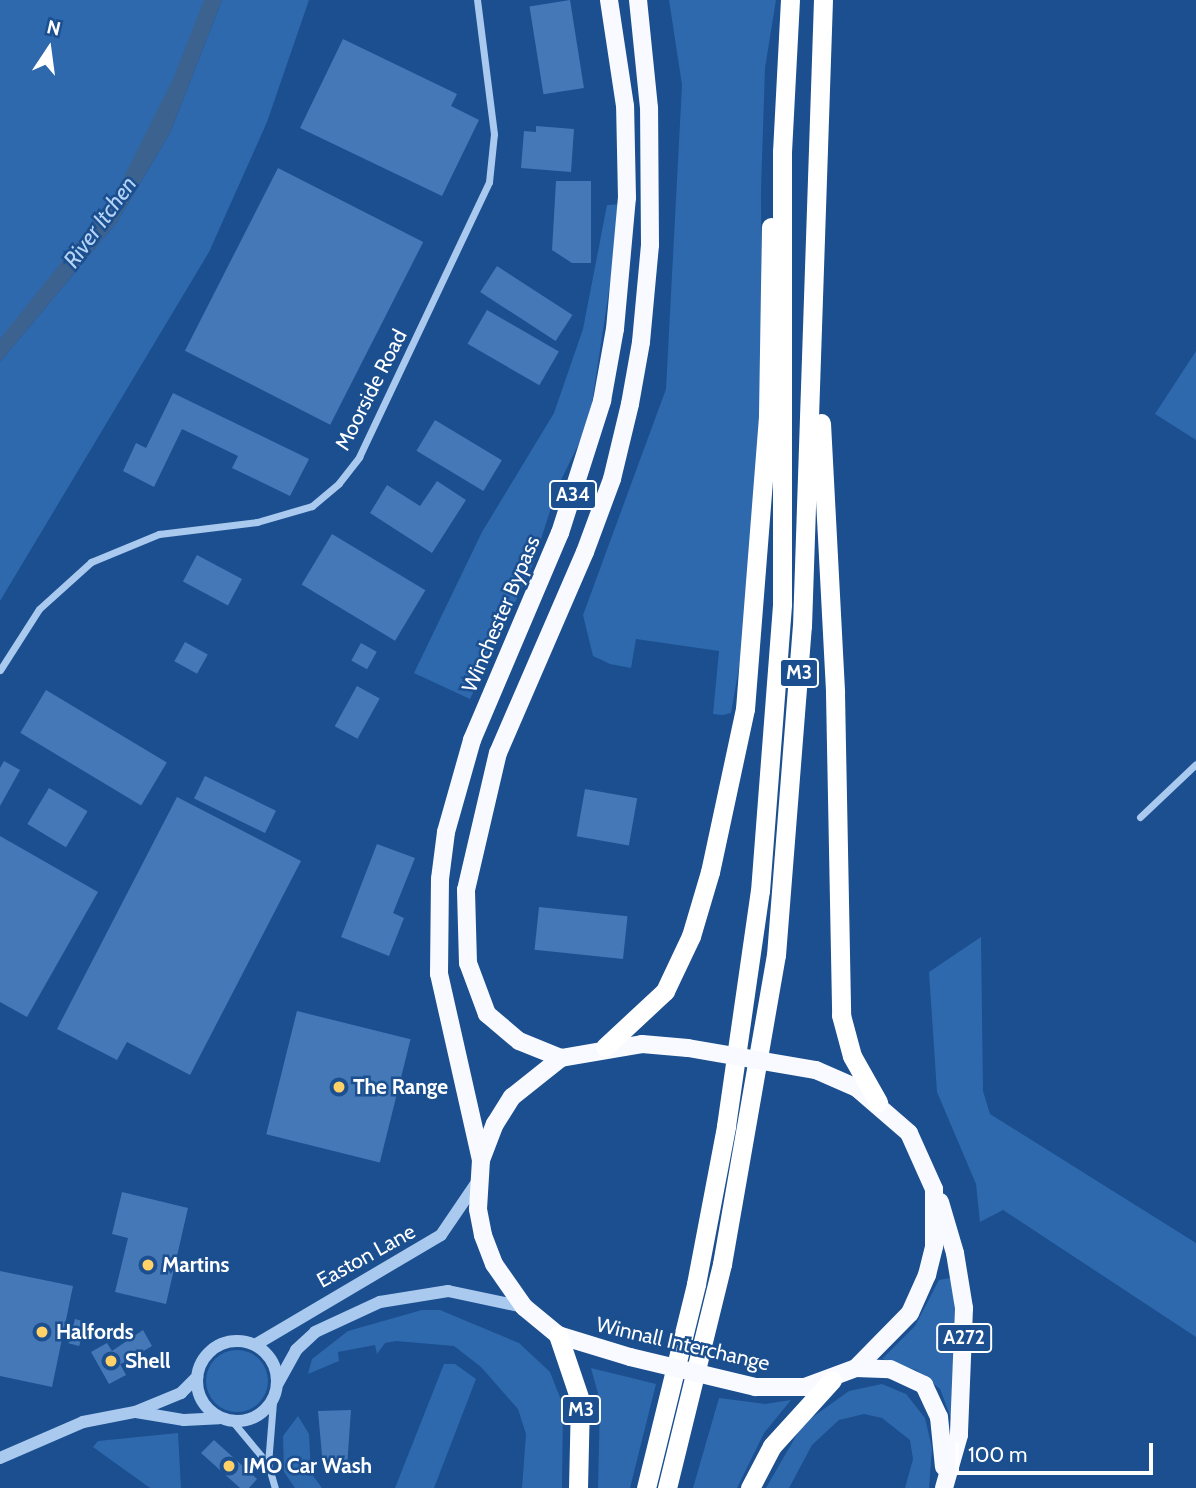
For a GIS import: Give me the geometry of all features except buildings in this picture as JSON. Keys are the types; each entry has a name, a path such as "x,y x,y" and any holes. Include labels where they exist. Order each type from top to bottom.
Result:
{"highway":[{"name":"Winchester Bypass","path":"481,1160 439,974 440,879 446,832 472,740 560,533 602,401 615,329 627,198 625,106 609,0"},
{"name":"A34","path":"561,1058 519,1041 486,1014 468,963 466,890 498,753 585,552 612,479 630,404 641,342 650,245 649,107 638,0"},
{"name":"M3","path":"646,1488 701,1257 760,891 782,604 782,152 790,0"},
{"name":"M3","path":"667,1488 722,1265 776,954 801,639 814,335 816,110 823,0"},
{"name":"M3","path":"605,1047 665,991 691,936 710,872 745,709 768,415 771,218 782,152"},
{"name":"M3","path":"814,335 835,693 841,1015 852,1056 878,1102"},
{"name":"Winnall Interchange","path":"642,1044 688,1048 816,1070 834,1075 878,1102 908,1133 934,1189 934,1246 928,1275 910,1313 856,1368 832,1380 805,1387 755,1387 629,1357 558,1335 524,1307 494,1264 483,1235 477,1182 481,1160 495,1124 512,1097 561,1058 605,1047 642,1044"},
{"name":"A272","path":"934,1189 955,1253 964,1308 959,1435 944,1488"},
{"name":"M3","path":"558,1335 580,1400 578,1488"},
{"name":"A272","path":"856,1368 890,1368 925,1385 939,1417 944,1488"},
{"path":"750,1488 772,1446 832,1380"}],"street":[{"name":"Moorside Road","path":"0,670 39,609 91,562 159,534 257,522 312,506 339,483 359,457 489,181 494,134 477,0"},
{"path":"1140,817 1196,764"},
{"name":"Easton Lane","path":"255,1345 441,1235 477,1182"},
{"name":"Easton Lane","path":"278,1383 296,1350 315,1332 351,1312 380,1302 448,1291 524,1307"},
{"path":"0,1458 83,1422 135,1412 181,1393 197,1377 212,1349 239,1341 255,1345 272,1360 278,1383 272,1402 268,1464 275,1488"},
{"path":"197,1377 202,1401 219,1418"},
{"path":"135,1412 184,1420 219,1418 233,1422 260,1415 272,1402"},
{"path":"233,1422 268,1464"}],"shaded area":[{"path":"0,0 213,0 130,187 0,353"},
{"path":"222,0 309,0 267,122 209,252 0,601 0,362 117,222 170,133"},
{"path":"669,0 776,0 765,68 761,189 762,441 742,650 731,713 723,715 713,714 719,651 636,639 631,668 610,664 593,656 583,615 666,389 682,85"},
{"path":"622,204 589,423 558,486 533,564 470,699 414,673 482,532 554,413 583,329 607,205"},
{"path":"1196,351 1196,440 1155,414"},
{"path":"981,937 983,1091 990,1114 1196,1243 1196,1337 1003,1210 980,1222 976,1184 937,1092 929,972"},
{"path":"950,1278 955,1297 952,1421 940,1389 916,1370 882,1359 915,1326 939,1280"},
{"path":"422,1310 440,1310 519,1343 550,1372 563,1405 562,1488 522,1488 526,1434 518,1409 481,1367 454,1346 396,1341 385,1343 377,1354 375,1345 338,1352 339,1361 308,1374 312,1359 348,1331"},
{"path":"231,1350 243,1350 259,1359 266,1369 266,1393 259,1403 243,1412 231,1412 220,1407 211,1398 206,1387 206,1375 211,1364 220,1355"},
{"path":"444,1364 455,1364 476,1379 434,1488 395,1488"},
{"path":"591,1368 656,1384 630,1488 598,1488 600,1401"},
{"path":"882,1384 906,1394 925,1418 932,1448 929,1488 905,1488 913,1459 910,1440 882,1418 864,1414 839,1420 812,1445 789,1488 766,1488 803,1424 849,1391"},
{"path":"719,1398 765,1404 791,1400 764,1433 737,1488 693,1488"},
{"path":"298,1416 309,1434 311,1473 322,1488 295,1488 284,1472 283,1436"},
{"path":"178,1433 181,1488 150,1488 93,1447 98,1441"}],"water":[{"name":"River Itchen","path":"204,0 222,0 170,133 117,222 0,362 0,339 115,195 173,79"}],"place":[{"name":"The Range","path":"339,1087"},
{"name":"Martins","path":"148,1265"},
{"name":"Halfords","path":"42,1332"},
{"name":"Shell","path":"111,1361"},
{"name":"IMO Car Wash","path":"229,1466"}]}
